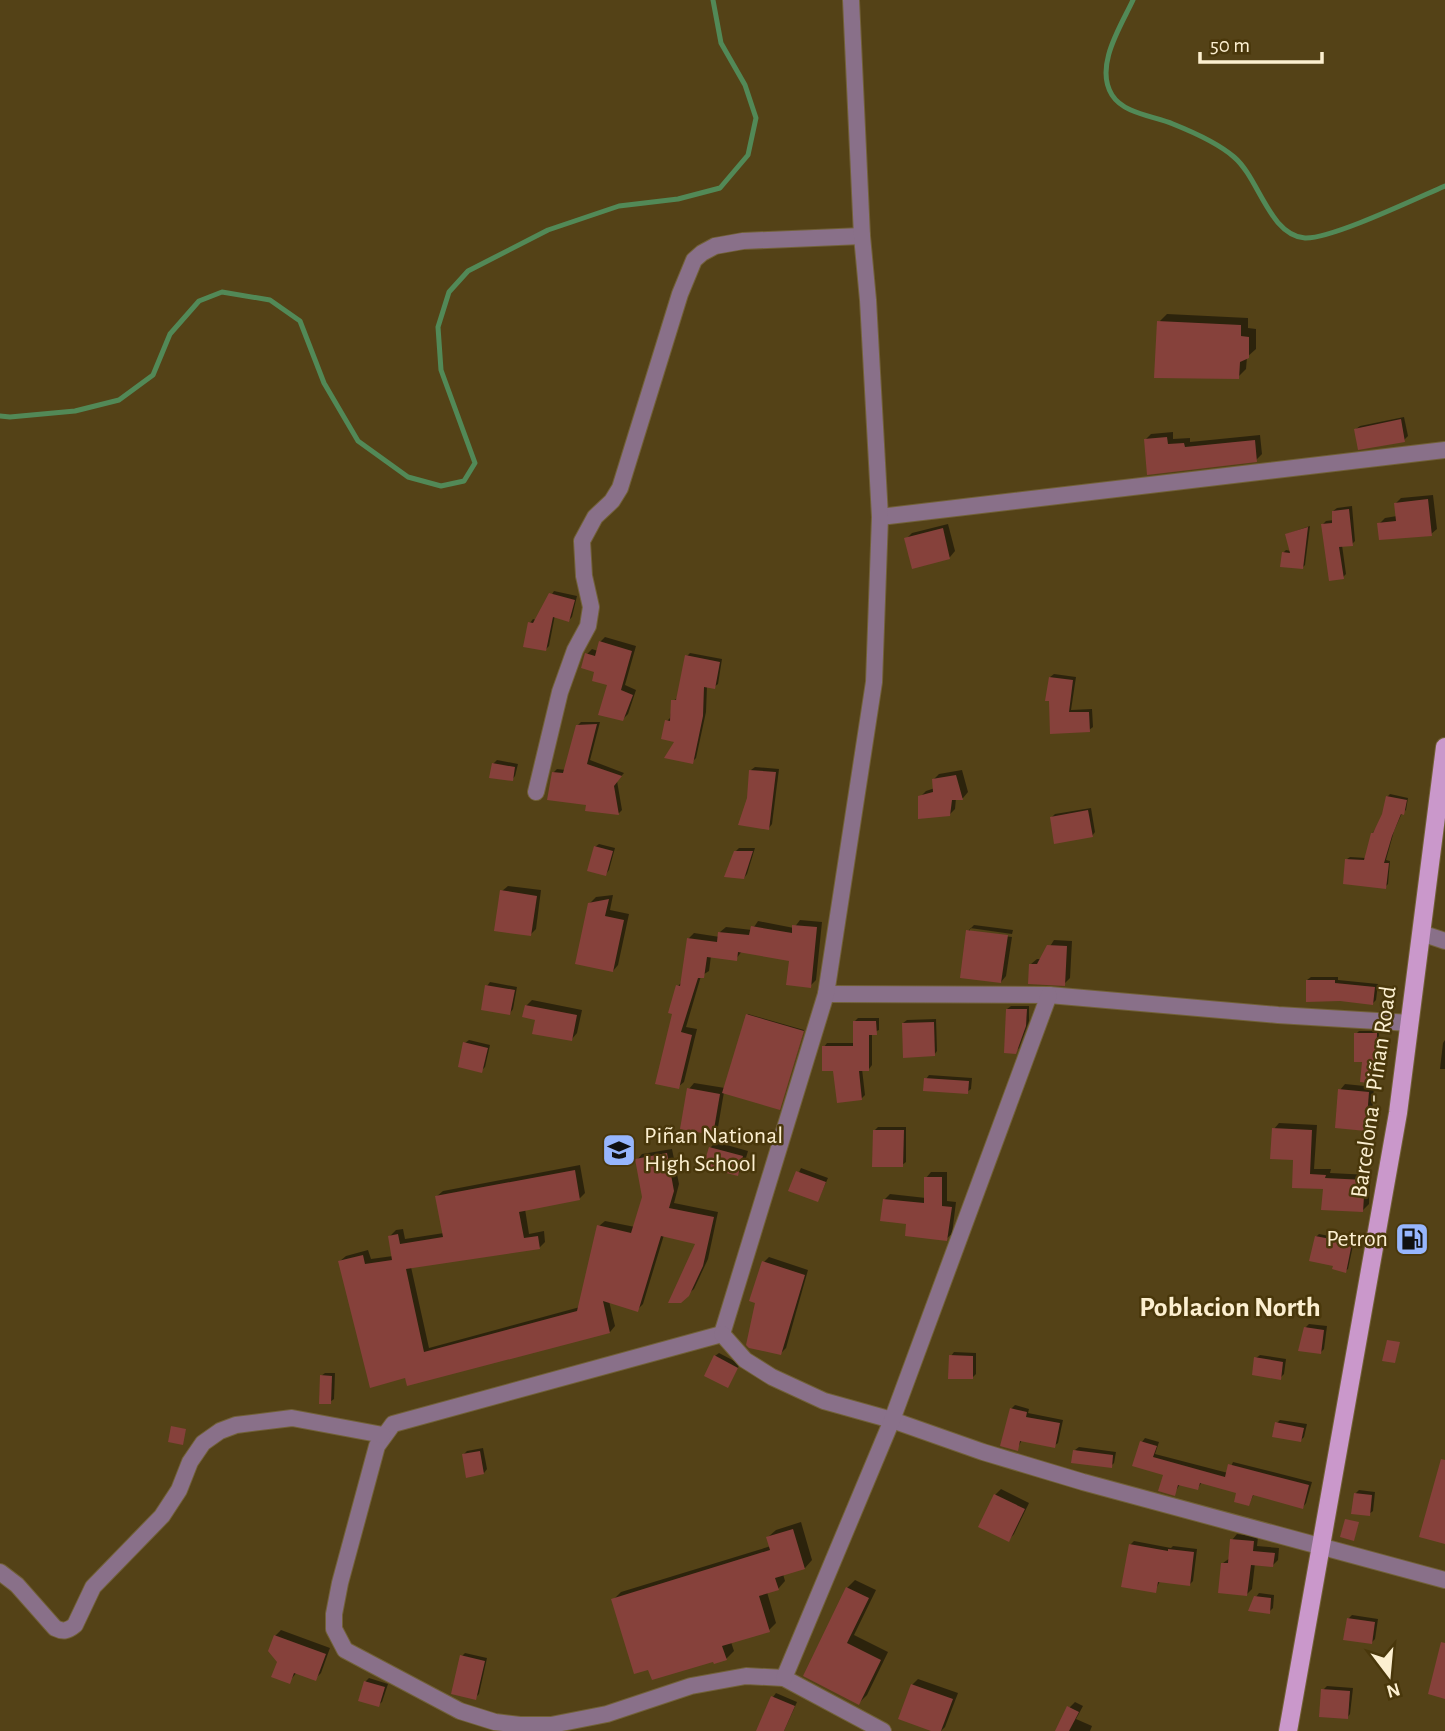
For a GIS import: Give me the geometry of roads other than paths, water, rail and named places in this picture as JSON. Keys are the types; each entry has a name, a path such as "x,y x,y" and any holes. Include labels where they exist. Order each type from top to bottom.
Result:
{"main road":[{"name":"Barcelona - Piñan Road","path":"1288,1731 1379,1226 1410,1023 1445,747"}],"street":[{"path":"722,1334 826,994 874,682 880,517 862,236 851,0"},
{"path":"536,792 559,692 587,626 591,607 584,576 582,541 595,517 612,502 620,488 680,294 695,260 715,246 734,243 862,236"},
{"path":"880,517 1445,450"},
{"path":"1421,933 1445,941"},
{"path":"826,994 1049,995 1278,1015 1410,1023"},
{"path":"784,1678 892,1420 1049,995"},
{"path":"722,1334 745,1360 772,1377 824,1401 892,1420 1070,1479 1445,1580"},
{"path":"722,1334 393,1424 377,1446 340,1583 334,1629 345,1650 460,1711 495,1722 551,1725 607,1714 691,1686 746,1676 784,1678 883,1731"},
{"path":"0,1572 17,1585 55,1628 61,1631 69,1630 75,1625 93,1587 162,1516 179,1490 190,1461 203,1443 220,1431 236,1425 292,1418 383,1436"}],"waterway":[{"path":"0,416 75,411 119,400 153,375 170,334 199,301 222,292 270,300 300,321 324,383 358,441 408,477 441,486 464,481 475,463 441,370 438,327 449,292 468,271 548,230 619,206 678,199 720,188 748,155 756,118 745,85 721,43 713,0"},
{"path":"1133,0 1116,34 1108,59 1107,84 1112,95 1124,106 1140,114 1189,131 1228,152 1243,166 1273,217 1293,235 1305,238 1334,232 1445,186"}],"place":[{"name":"Piñan National High School","path":"619,1150"},
{"name":"Petron","path":"1412,1239"}],"district":[{"name":"Poblacion North","path":"1230,1308"}]}
